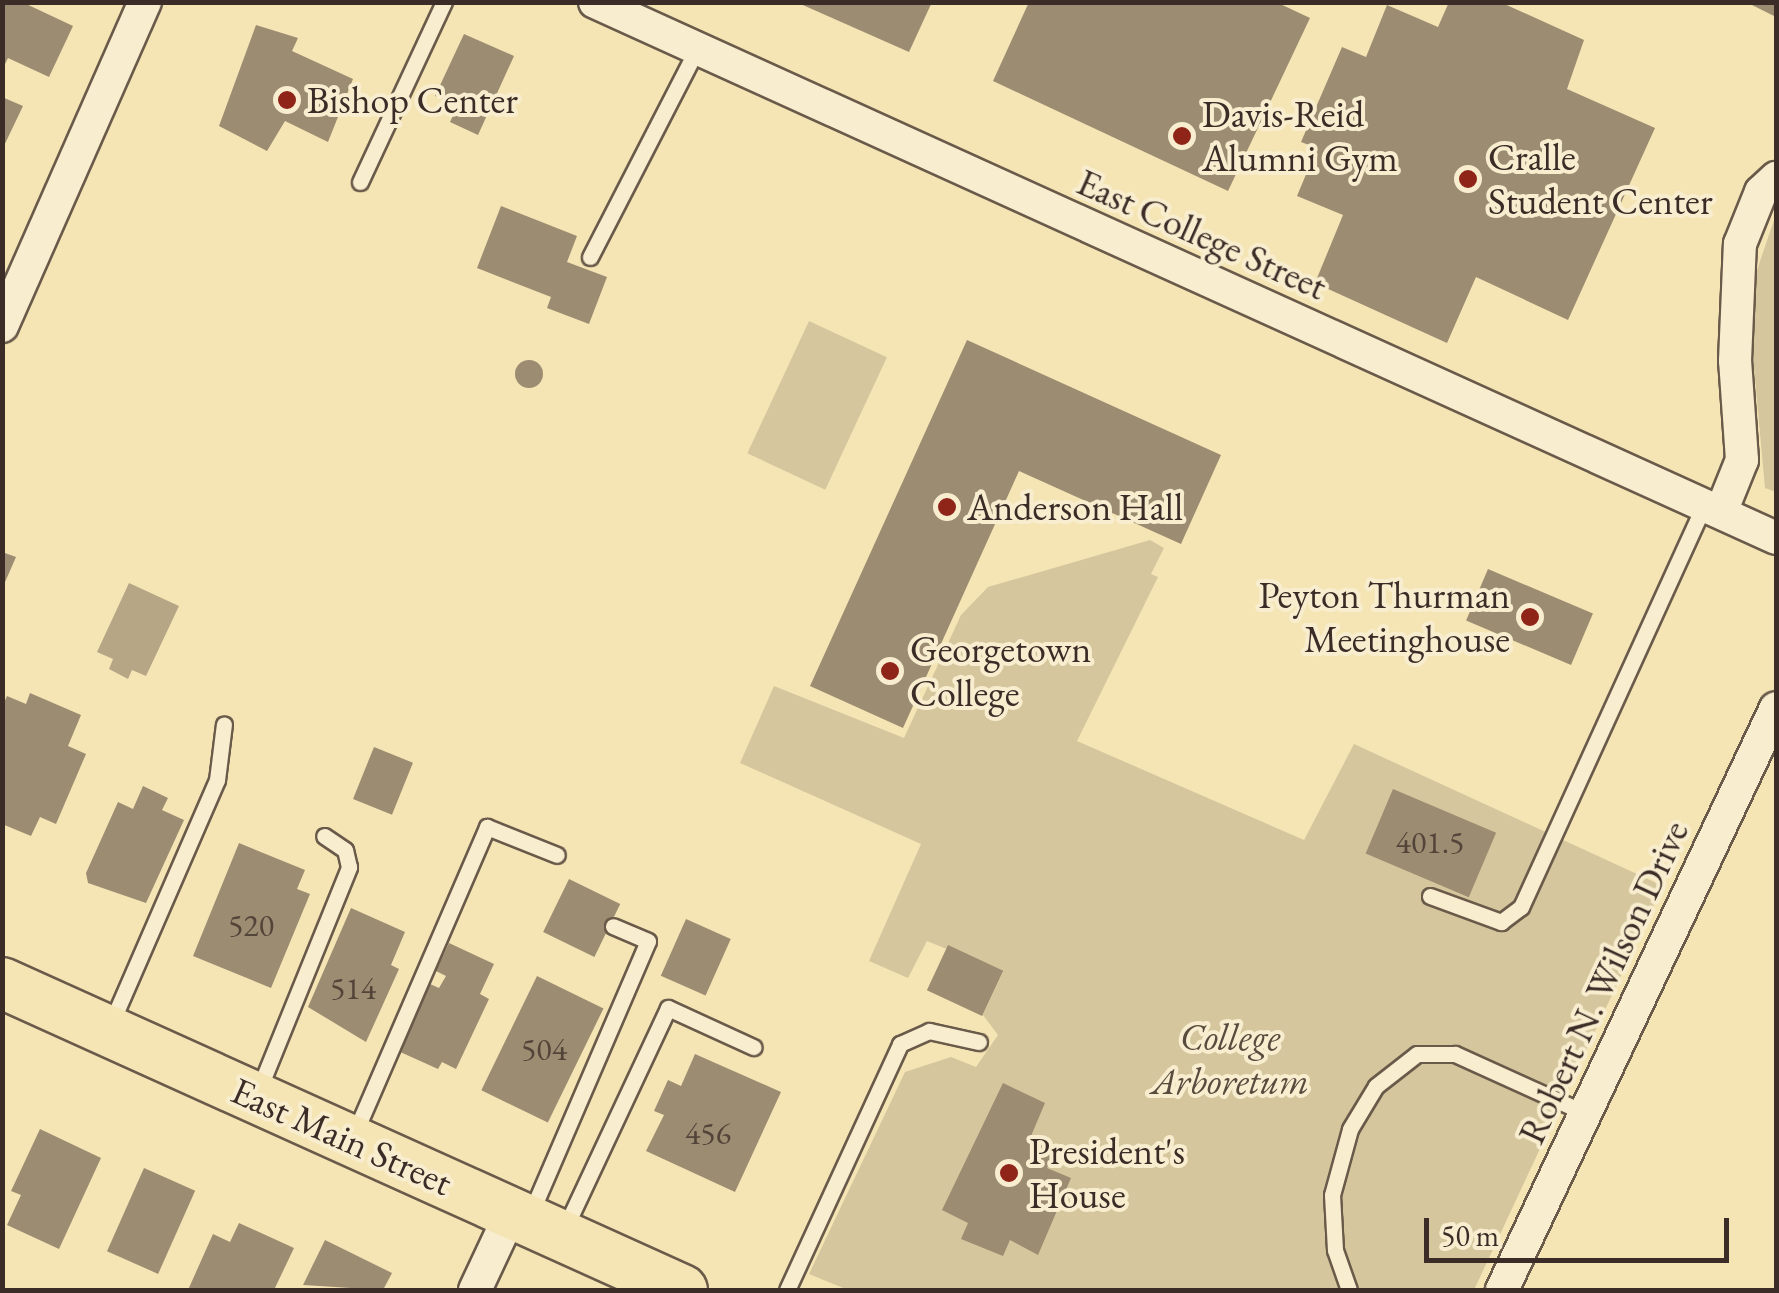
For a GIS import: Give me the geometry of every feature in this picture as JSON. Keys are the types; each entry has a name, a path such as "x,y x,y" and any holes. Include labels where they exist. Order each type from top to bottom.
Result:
{"main road":[{"name":"East Main Street","path":"2,983 682,1290"}],"street":[{"path":"2,326 144,2"},
{"name":"East College Street","path":"595,2 1776,538"},
{"path":"1712,508 1742,460 1735,361 1740,244 1761,192 1776,178"},
{"name":"Robert N. Wilson Drive","path":"1502,1290 1776,708"},
{"path":"475,1290 533,1223"}],"lane":[{"path":"360,182 444,2"},
{"path":"590,257 696,49"},
{"path":"1430,896 1500,922 1521,906 1712,508"},
{"path":"108,1030 217,780 224,724"},
{"path":"351,1140 487,826 557,855"},
{"path":"256,1097 349,867 346,850 324,836"},
{"path":"533,1223 648,942 613,926"},
{"path":"533,1223 668,1008 753,1047"},
{"path":"788,1290 900,1044 928,1030 979,1042"},
{"path":"1349,1290 1335,1250 1332,1195 1346,1146 1376,1086 1417,1054 1456,1054 1585,1114"}],"green space":[{"path":"1776,214 1776,492 1765,488 1752,346 1753,282"},
{"path":"809,321 887,357 825,490 747,453"},
{"name":"College Arboretum","path":"1150,540 1164,548 1151,574 1158,577 1077,741 1304,840 1354,744 1663,886 1474,1290 848,1290 809,1274 905,1072 951,1057 976,1067 998,1035 983,1015 1003,972 927,941 908,978 869,961 921,844 740,763 774,686 904,738 961,615 988,587"}],"shaded area":[{"path":"129,583 179,606 146,676 132,670 128,679 109,669 113,659 97,652"}],"building":[{"path":"2,2 22,2 73,26 49,77 8,58 2,70"},
{"path":"796,2 932,2 909,52"},
{"name":"Davis-Reid Alumni Gym","path":"1029,2 1276,2 1310,18 1228,191 993,81"},
{"name":"Cralle Student Center","path":"1449,2 1500,2 1584,40 1567,89 1655,128 1568,320 1476,277 1447,343 1315,283 1343,215 1297,196 1317,148 1301,142 1342,47 1366,57 1387,5 1438,27"},
{"path":"1746,2 1776,2 1776,17"},
{"name":"Bishop Center","path":"256,25 298,38 292,51 353,79 328,142 285,121 267,151 219,126"},
{"path":"464,34 514,56 478,135 450,122 458,105 435,96"},
{"path":"2,97 23,106 2,150"},
{"path":"501,206 577,236 567,262 607,277 589,324 547,308 551,297 477,268"},
{"name":"Anderson Hall","path":"967,340 1221,455 1181,544 1019,471 903,728 810,686"},
{"path":"529,360 539,364 543,374 539,384 529,388 519,384 515,374 519,364"},
{"path":"2,552 16,557 2,589"},
{"name":"Peyton Thurman Meetinghouse","path":"1488,569 1593,614 1571,665 1466,621"},
{"path":"30,693 81,715 68,746 86,754 56,824 40,817 31,836 2,824 2,707 7,696 26,704"},
{"path":"374,747 413,763 392,815 353,799"},
{"path":"143,786 168,798 162,810 184,820 146,903 88,883 86,873 118,802 133,809"},
{"path":"1393,789 1496,833 1469,897 1366,853"},
{"path":"239,843 305,870 297,889 310,894 271,988 193,956"},
{"path":"569,879 620,904 594,957 543,932"},
{"path":"351,908 405,932 391,965 399,969 366,1042 308,1007"},
{"path":"686,919 731,939 706,996 661,976"},
{"path":"449,943 494,964 480,994 489,999 456,1069 442,1062 438,1069 398,1051 430,984 439,988 446,976 436,971"},
{"path":"948,945 1003,971 982,1016 927,990"},
{"path":"537,976 604,1008 548,1123 481,1090"},
{"path":"695,1054 781,1092 735,1192 646,1151 664,1115 654,1111 668,1080 681,1086"},
{"name":"President's House","path":"1003,1083 1045,1103 1031,1136 1057,1148 1047,1168 1071,1178 1038,1255 1010,1240 1003,1256 961,1239 968,1223 942,1210"},
{"path":"40,1129 101,1158 59,1249 7,1225 21,1195 11,1191"},
{"path":"144,1168 195,1191 158,1274 107,1251"},
{"path":"239,1223 294,1248 274,1290 188,1290 213,1234 230,1242"},
{"path":"325,1240 392,1273 383,1290 303,1285"}],"place":[{"name":"Bishop Center","path":"287,100"},
{"name":"Davis-Reid Alumni Gym","path":"1182,136"},
{"name":"Cralle Student Center","path":"1468,179"},
{"name":"Anderson Hall","path":"947,507"},
{"name":"Peyton Thurman Meetinghouse","path":"1530,617"},
{"name":"Georgetown College","path":"890,671"},
{"name":"President's House","path":"1009,1173"}]}
